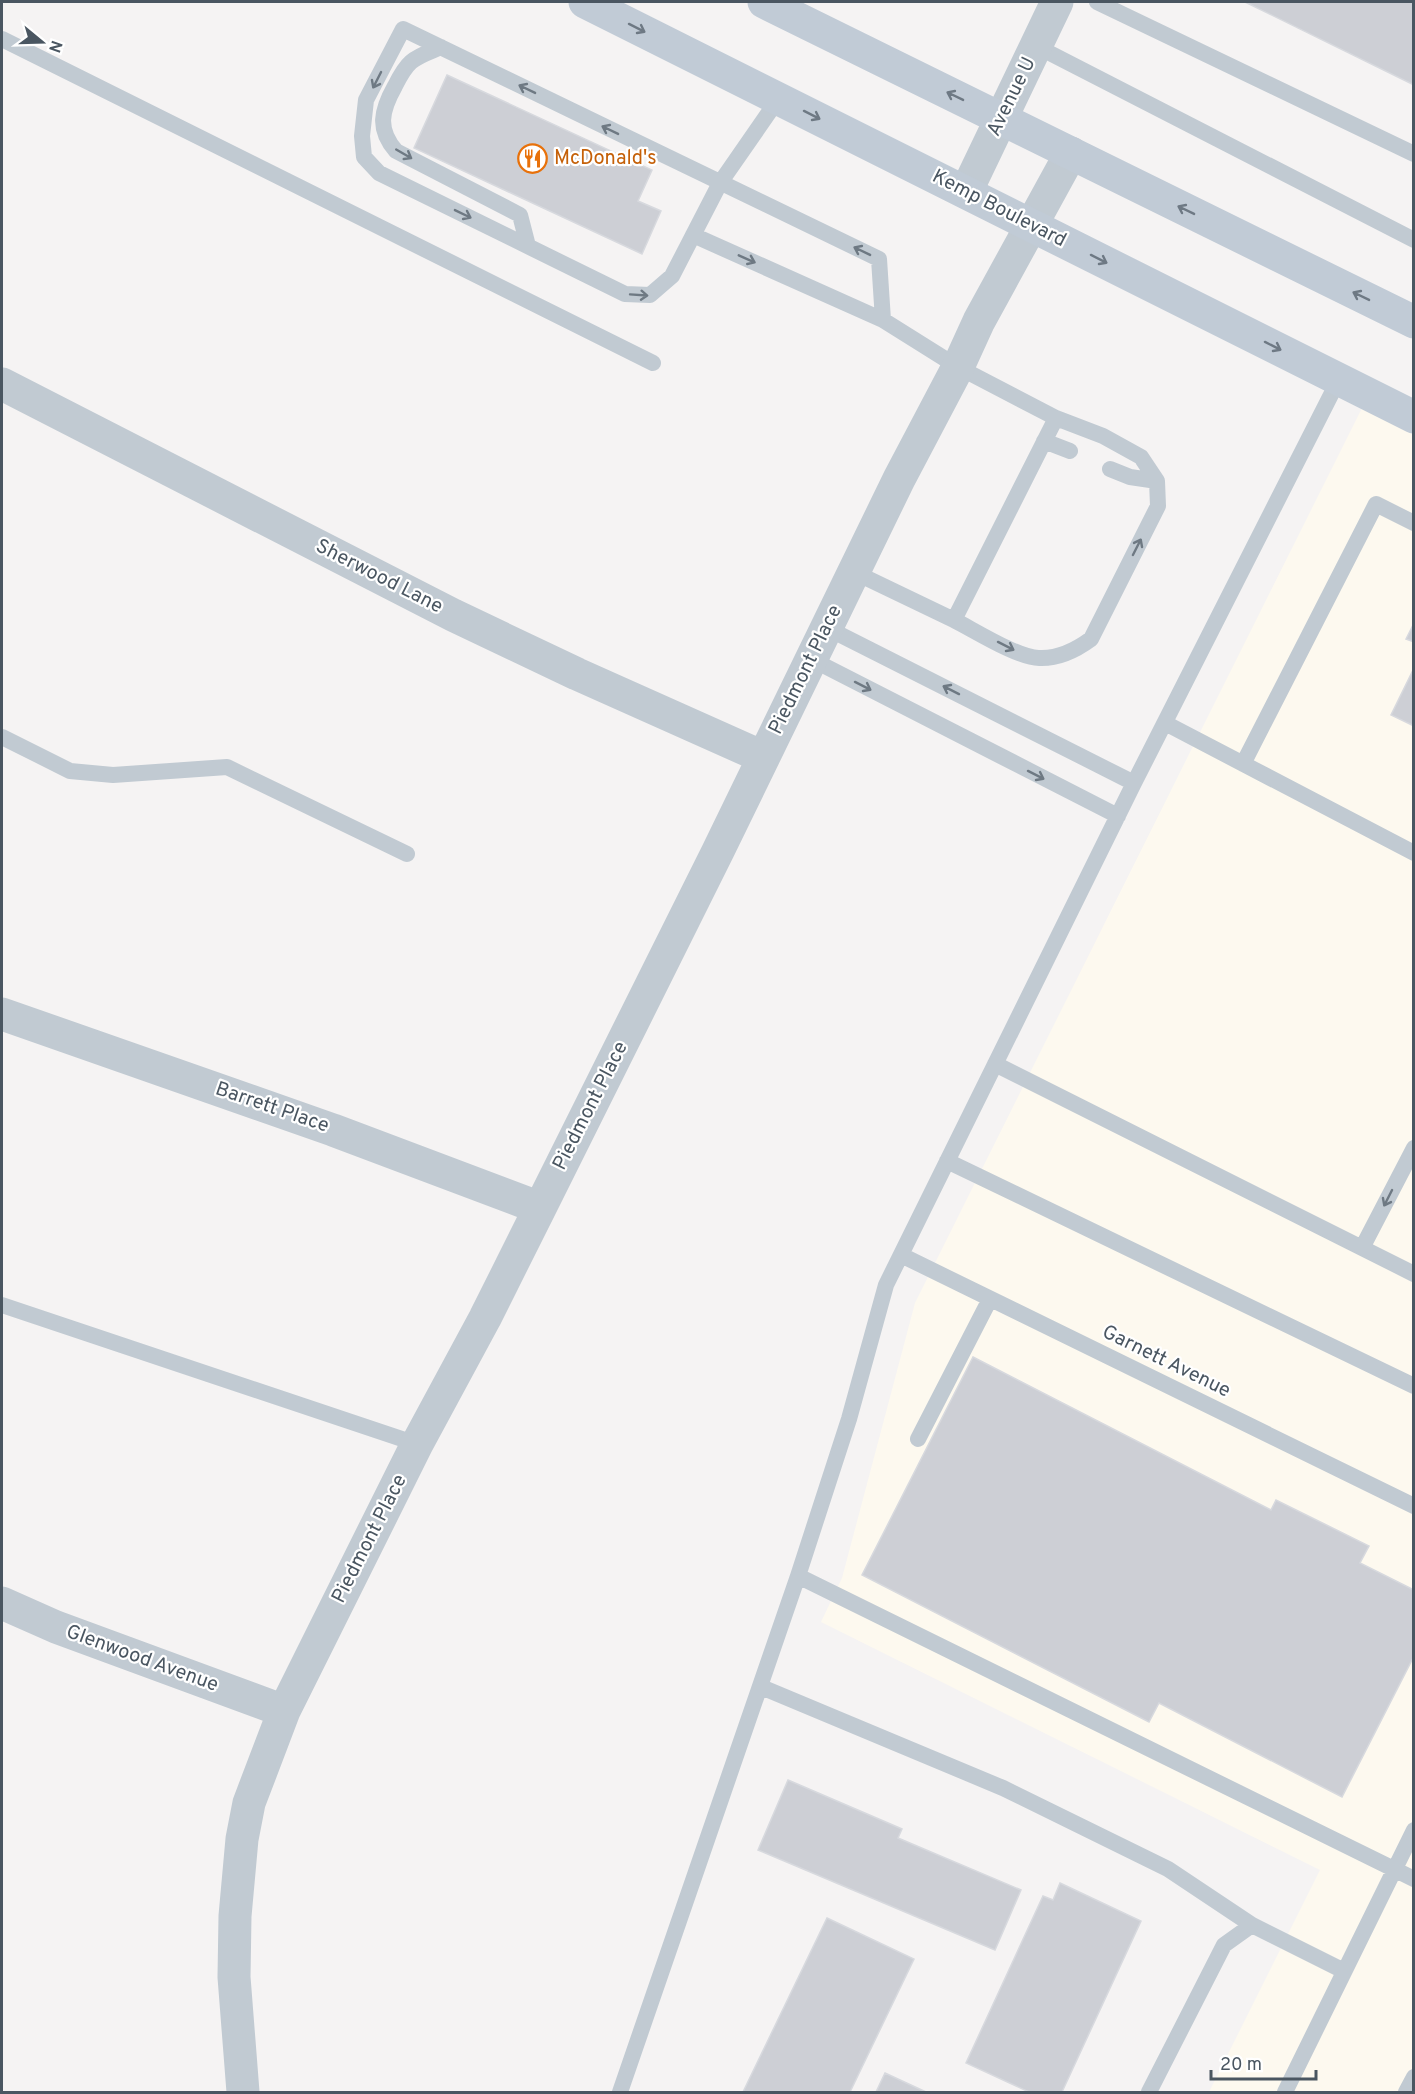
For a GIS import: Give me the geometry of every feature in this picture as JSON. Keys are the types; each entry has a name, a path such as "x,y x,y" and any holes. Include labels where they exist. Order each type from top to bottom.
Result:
{"main road":[{"name":"Kemp Boulevard","path":"585,2 1413,417"},
{"path":"764,2 1413,322"}],"street":[{"name":"Avenue U","path":"966,192 1057,2"},
{"name":"Piedmont Place","path":"243,2092 234,1977 235,1916 242,1839 249,1803 284,1711 417,1444 485,1318 540,1208 899,478 958,367 979,321 1071,153"},
{"name":"Sherwood Lane","path":"2,384 453,615 577,675 763,758"},
{"name":"Barrett Place","path":"2,1014 333,1130 540,1208"},
{"name":"Glenwood Avenue","path":"2,1603 56,1627 284,1711"}],"lane":[{"path":"1097,2 1413,154"},
{"path":"779,98 720,183 672,276 650,295 625,294 379,173 364,157 362,136 366,100 404,29 720,183 879,259 883,320"},
{"path":"2,39 653,363"},
{"path":"1036,46 1413,240"},
{"path":"441,47 411,62 401,74 387,101 383,123 386,140 396,151 520,215 528,246"},
{"path":"693,235 883,320 958,367 1056,418 1103,435 1141,457 1157,481 1158,506 1091,639 1075,651 1039,658 1022,654 854,572"},
{"path":"620,2092 798,1576 849,1419 886,1285 1134,783 1339,379"},
{"path":"954,620 1056,418"},
{"path":"1044,441 1070,451"},
{"path":"1110,469 1130,477 1157,481"},
{"path":"1244,764 1376,504 1413,523"},
{"path":"827,628 1134,783"},
{"path":"811,659 1118,816"},
{"path":"1165,723 1413,854"},
{"path":"2,737 70,771 113,775 227,767 407,854"},
{"path":"995,1064 1413,1274"},
{"path":"1362,1248 1413,1148"},
{"path":"947,1161 1413,1386"},
{"name":"Garnett Avenue","path":"901,1255 1413,1506"},
{"path":"918,1439 990,1299"},
{"path":"2,1305 417,1444"},
{"path":"798,1576 1413,1878"},
{"path":"761,1687 1003,1788 1168,1869 1252,1925 1344,1971"},
{"path":"1285,2092 1413,1830"},
{"path":"1149,2092 1224,1945 1252,1925"},
{"path":"1406,2092 1413,2077"}],"shaded area":[{"path":"1362,408 1414,435 1413,2092 1209,2092 1320,1870 821,1622 842,1578 915,1303"}],"building":[{"path":"1245,2 1414,2 1414,85"},
{"name":"McDonald's","path":"447,75 652,170 638,201 661,211 642,254 414,148"},
{"path":"1414,623 1414,642 1406,639"},
{"path":"1414,668 1414,726 1391,715"},
{"path":"973,1357 1271,1510 1276,1500 1369,1546 1360,1563 1414,1590 1414,1656 1342,1797 1159,1703 1149,1722 862,1575"},
{"path":"788,1780 902,1829 898,1838 1021,1890 995,1950 758,1850"},
{"path":"1060,1883 1141,1921 1062,2092 1029,2092 966,2063 1043,1896 1053,1900"},
{"path":"827,1918 914,1959 850,2092 743,2092"},
{"path":"885,2073 926,2092 876,2092"}],"place":[{"name":"McDonald's","path":"533,159"}]}
